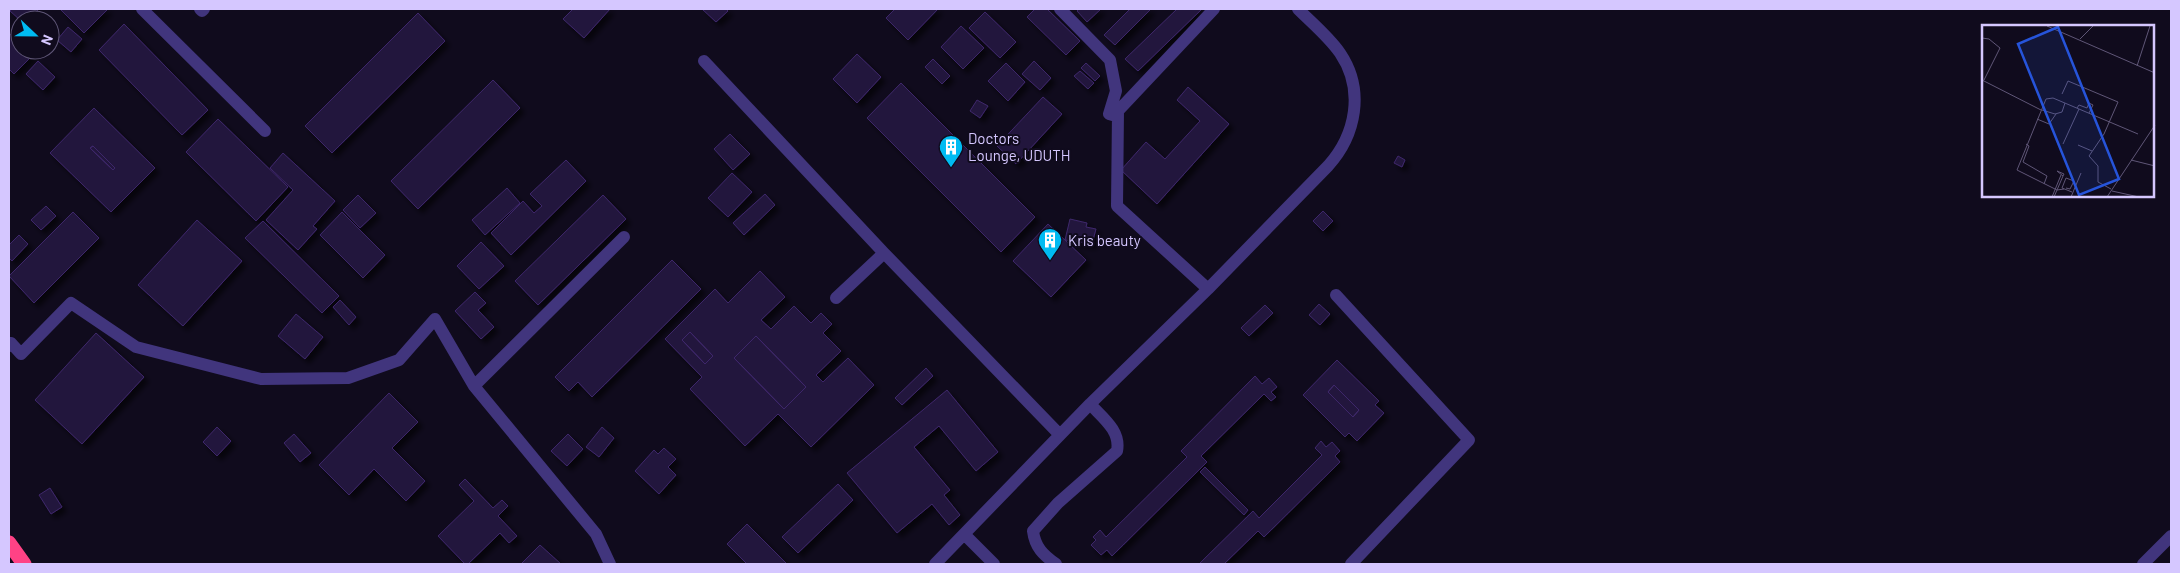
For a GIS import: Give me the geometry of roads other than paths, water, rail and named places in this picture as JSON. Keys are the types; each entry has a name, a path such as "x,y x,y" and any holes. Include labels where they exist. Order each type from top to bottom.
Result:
{"highway":[{"path":"9,543 24,564"}],"street":[{"path":"142,9 265,131"},
{"path":"200,9 202,11 204,9"},
{"path":"1060,9 1110,60 1116,91 1109,114 1118,117"},
{"path":"1208,289 1117,206 1118,111 1214,9"},
{"path":"935,564 1090,404 1208,289 1332,162 1343,147 1350,130 1355,100 1353,82 1347,64 1333,44 1298,9"},
{"path":"704,61 884,253 1060,435"},
{"path":"474,386 624,238"},
{"path":"836,298 884,253"},
{"path":"1336,295 1469,440 1351,564"},
{"path":"9,346 11,343 21,354 71,303 136,347 261,379 348,378 399,360 436,319 474,386 596,534 610,564"},
{"path":"1056,564 1038,549 1033,531 1058,503 1117,451 1119,444 1114,431 1090,404"},
{"path":"964,536 994,564"},
{"path":"2143,564 2171,536"}],"place":[{"name":"Doctors Lounge, UDUTH","path":"951,168"},
{"name":"Kris beauty","path":"1050,261"}]}
